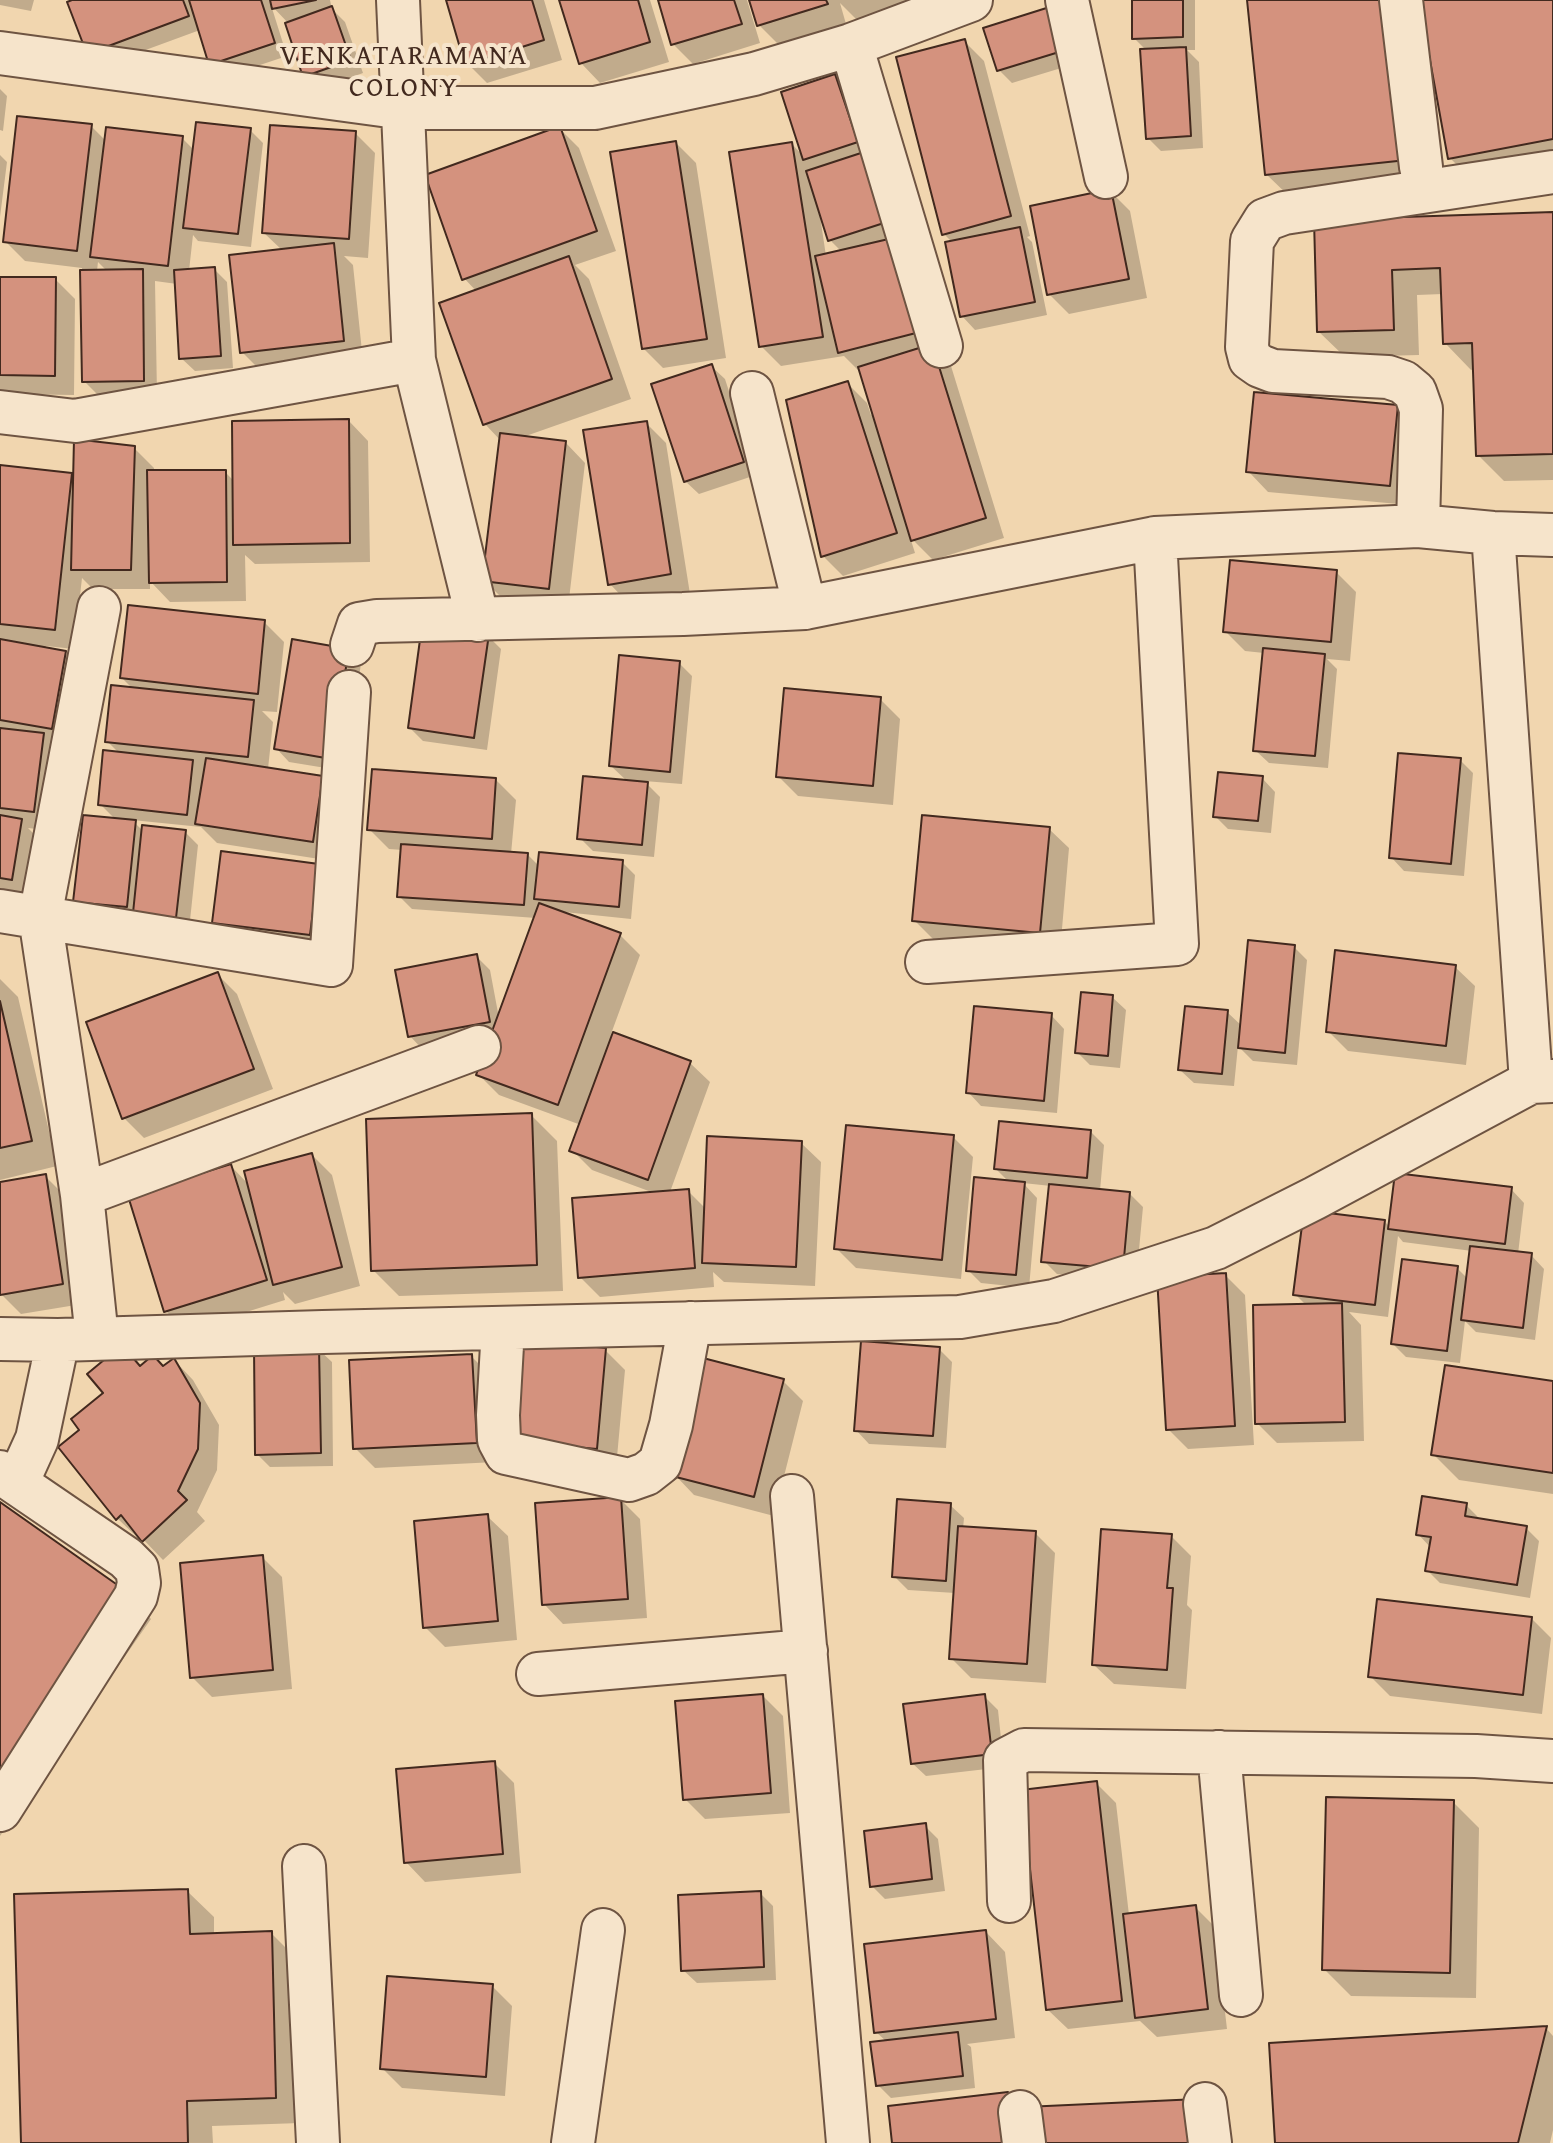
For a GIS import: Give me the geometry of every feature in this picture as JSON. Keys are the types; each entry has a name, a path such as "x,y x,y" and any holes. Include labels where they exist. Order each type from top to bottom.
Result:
{"street":[{"path":"398,0 414,360 478,620"},
{"path":"0,53 404,108 595,108 754,74 851,45 971,0"},
{"path":"1067,0 1106,177"},
{"path":"1401,0 1421,167"},
{"path":"851,45 941,346"},
{"path":"1418,526 1421,409 1415,392 1403,382 1388,377 1273,371 1250,359 1247,347 1252,241 1265,220 1284,213 1553,172"},
{"path":"0,412 75,421 414,360"},
{"path":"752,393 805,608"},
{"path":"352,645 359,624 377,621 805,608 1155,538 1418,526 1553,535"},
{"path":"0,1339 960,1317 1054,1301 1216,1248 1542,1082 1493,533"},
{"path":"927,962 1177,944 1155,538"},
{"path":"0,1810 136,1596 139,1583 137,1569 126,1558 8,1477 37,1439 78,1339 82,1195 20,914 99,608"},
{"path":"20,914 331,965 349,692"},
{"path":"82,1195 479,1047"},
{"path":"503,1328 498,1415 499,1440 506,1453 629,1480 646,1474 660,1463 671,1425 690,1323"},
{"path":"792,1496 848,2143"},
{"path":"538,1674 806,1651"},
{"path":"1009,1901 1005,1760 1024,1750 1476,1756 1553,1761"},
{"path":"1219,1752 1241,1995"},
{"path":"304,1866 318,2143"},
{"path":"573,2143 603,1930"}],"building":[{"path":"183,0 189,16 87,54 67,2"},
{"path":"189,0 261,0 275,43 209,65"},
{"path":"270,0 316,0 272,9"},
{"path":"446,0 532,0 544,40 465,65"},
{"path":"559,0 638,0 650,42 579,64"},
{"path":"658,0 734,0 742,24 671,45"},
{"path":"749,0 826,0 828,4 757,26"},
{"path":"1132,0 1183,0 1183,37 1132,39"},
{"path":"1247,0 1391,0 1407,160 1265,175"},
{"path":"1419,0 1553,0 1553,139 1448,159"},
{"path":"1056,5 1069,49 997,71 983,28"},
{"path":"332,6 351,60 303,77 285,23"},
{"path":"965,39 1011,216 942,235 896,57"},
{"path":"1186,47 1191,136 1146,139 1140,49"},
{"path":"835,74 858,142 803,160 781,92"},
{"path":"17,116 92,124 77,251 3,242"},
{"path":"196,122 251,128 238,234 183,228"},
{"path":"270,125 356,131 349,239 262,233"},
{"path":"560,126 597,231 462,280 425,175"},
{"path":"106,127 183,136 168,266 90,257"},
{"path":"676,141 707,339 642,349 610,152"},
{"path":"792,142 823,337 759,347 729,152"},
{"path":"864,152 887,222 828,241 806,171"},
{"path":"1111,189 1129,279 1047,295 1030,206"},
{"path":"1553,212 1553,454 1476,456 1472,343 1443,344 1440,268 1392,270 1394,330 1317,332 1314,220"},
{"path":"1020,227 1035,302 960,317 945,242"},
{"path":"893,238 916,333 838,353 815,256"},
{"path":"334,243 344,341 240,353 229,255"},
{"path":"569,256 612,379 483,425 439,303"},
{"path":"215,267 221,356 179,359 174,270"},
{"path":"143,269 144,381 82,382 80,270"},
{"path":"0,277 56,277 55,376 0,375"},
{"path":"932,344 986,518 911,541 858,367"},
{"path":"712,364 744,462 684,482 651,384"},
{"path":"848,381 897,533 821,557 786,400"},
{"path":"1254,392 1398,405 1390,486 1246,472"},
{"path":"349,419 350,543 233,545 232,421"},
{"path":"647,421 671,574 608,585 583,430"},
{"path":"500,433 566,441 549,589 482,581"},
{"path":"74,439 135,446 131,570 71,570"},
{"path":"0,465 72,473 55,630 0,624"},
{"path":"147,470 226,470 227,582 149,583"},
{"path":"1230,560 1337,570 1331,642 1223,632"},
{"path":"128,605 265,620 258,694 120,678"},
{"path":"422,625 489,634 474,738 408,728"},
{"path":"0,639 66,651 52,729 0,720"},
{"path":"292,639 349,649 331,759 274,749"},
{"path":"1263,648 1325,654 1315,756 1253,751"},
{"path":"619,655 680,661 670,772 609,766"},
{"path":"111,685 254,700 248,757 105,742"},
{"path":"784,688 881,697 873,786 776,777"},
{"path":"0,728 44,733 34,812 0,808"},
{"path":"103,750 193,760 187,815 98,805"},
{"path":"1398,753 1461,758 1451,864 1389,858"},
{"path":"206,758 323,776 313,842 195,824"},
{"path":"372,769 496,778 492,839 367,830"},
{"path":"1218,772 1263,776 1258,821 1213,817"},
{"path":"583,776 648,782 642,845 577,839"},
{"path":"0,815 22,819 12,880 0,878"},
{"path":"83,815 136,820 127,907 73,902"},
{"path":"922,815 1050,827 1040,933 912,921"},
{"path":"142,825 186,830 176,918 133,913"},
{"path":"401,844 528,853 524,905 397,897"},
{"path":"221,851 319,864 310,935 212,923"},
{"path":"539,852 623,860 619,907 534,899"},
{"path":"539,903 621,933 558,1105 476,1075"},
{"path":"1248,940 1295,945 1285,1053 1238,1048"},
{"path":"1335,950 1456,965 1446,1046 1326,1032"},
{"path":"477,954 490,1022 408,1037 395,970"},
{"path":"218,972 254,1069 122,1119 86,1022"},
{"path":"1081,992 1113,995 1108,1056 1075,1053"},
{"path":"0,1001 32,1141 0,1148"},
{"path":"974,1006 1052,1013 1044,1101 966,1093"},
{"path":"1185,1006 1228,1010 1222,1074 1178,1070"},
{"path":"613,1032 691,1061 648,1180 569,1151"},
{"path":"532,1113 537,1265 371,1271 366,1119"},
{"path":"999,1121 1091,1130 1087,1178 994,1169"},
{"path":"846,1125 954,1135 942,1260 834,1249"},
{"path":"707,1136 802,1141 796,1267 702,1263"},
{"path":"312,1153 342,1267 273,1285 244,1171"},
{"path":"231,1164 267,1280 164,1312 128,1196"},
{"path":"1395,1173 1512,1187 1505,1244 1388,1229"},
{"path":"46,1174 63,1284 0,1295 0,1182"},
{"path":"974,1177 1025,1182 1016,1275 966,1271"},
{"path":"1049,1184 1130,1192 1123,1269 1041,1262"},
{"path":"689,1189 695,1268 578,1278 572,1198"},
{"path":"1304,1210 1385,1220 1375,1305 1293,1295"},
{"path":"1470,1246 1532,1253 1523,1328 1461,1320"},
{"path":"1402,1259 1458,1266 1447,1351 1391,1344"},
{"path":"1226,1273 1235,1426 1166,1430 1157,1277"},
{"path":"1342,1303 1345,1422 1255,1424 1253,1305"},
{"path":"518,1339 606,1348 597,1449 509,1441"},
{"path":"861,1341 940,1347 933,1436 854,1431"},
{"path":"122,1345 140,1366 153,1355 163,1366 174,1358 200,1403 198,1449 178,1491 187,1500 142,1542 121,1515 116,1520 58,1447 79,1430 71,1419 103,1393 87,1374"},
{"path":"254,1347 319,1347 321,1453 255,1455"},
{"path":"472,1354 477,1443 353,1449 349,1360"},
{"path":"703,1358 784,1379 754,1497 672,1476"},
{"path":"1445,1365 1553,1381 1553,1473 1431,1455"},
{"path":"1422,1496 1467,1503 1465,1516 1527,1526 1517,1585 1425,1571 1431,1537 1416,1535"},
{"path":"621,1497 628,1599 542,1605 535,1503"},
{"path":"897,1499 951,1503 946,1581 892,1577"},
{"path":"0,1502 126,1591 0,1773"},
{"path":"488,1514 498,1621 423,1628 414,1521"},
{"path":"958,1526 1036,1531 1027,1664 949,1659"},
{"path":"1101,1529 1172,1534 1167,1588 1173,1588 1167,1670 1092,1665"},
{"path":"263,1555 273,1670 190,1678 180,1563"},
{"path":"1377,1599 1532,1617 1523,1695 1368,1677"},
{"path":"763,1694 771,1793 683,1800 675,1701"},
{"path":"985,1694 992,1754 911,1764 903,1704"},
{"path":"495,1761 503,1854 404,1863 396,1769"},
{"path":"1097,1781 1122,2001 1046,2010 1021,1790"},
{"path":"1326,1797 1454,1800 1450,1973 1322,1970"},
{"path":"926,1823 932,1879 870,1887 864,1831"},
{"path":"188,1889 190,1934 272,1931 276,2098 187,2101 188,2143 21,2143 14,1894"},
{"path":"761,1891 764,1967 681,1971 678,1895"},
{"path":"1196,1905 1208,2009 1135,2018 1123,1914"},
{"path":"986,1930 996,2019 874,2033 864,1944"},
{"path":"387,1976 493,1984 486,2077 380,2069"},
{"path":"1547,2026 1518,2143 1275,2143 1269,2043"},
{"path":"958,2032 963,2076 876,2086 870,2042"},
{"path":"1008,2092 1014,2143 892,2143 888,2106"},
{"path":"1198,2099 1203,2143 1029,2143 1025,2107"}],"district":[{"name":"VENKATARAMANA COLONY","path":"404,73"}]}
